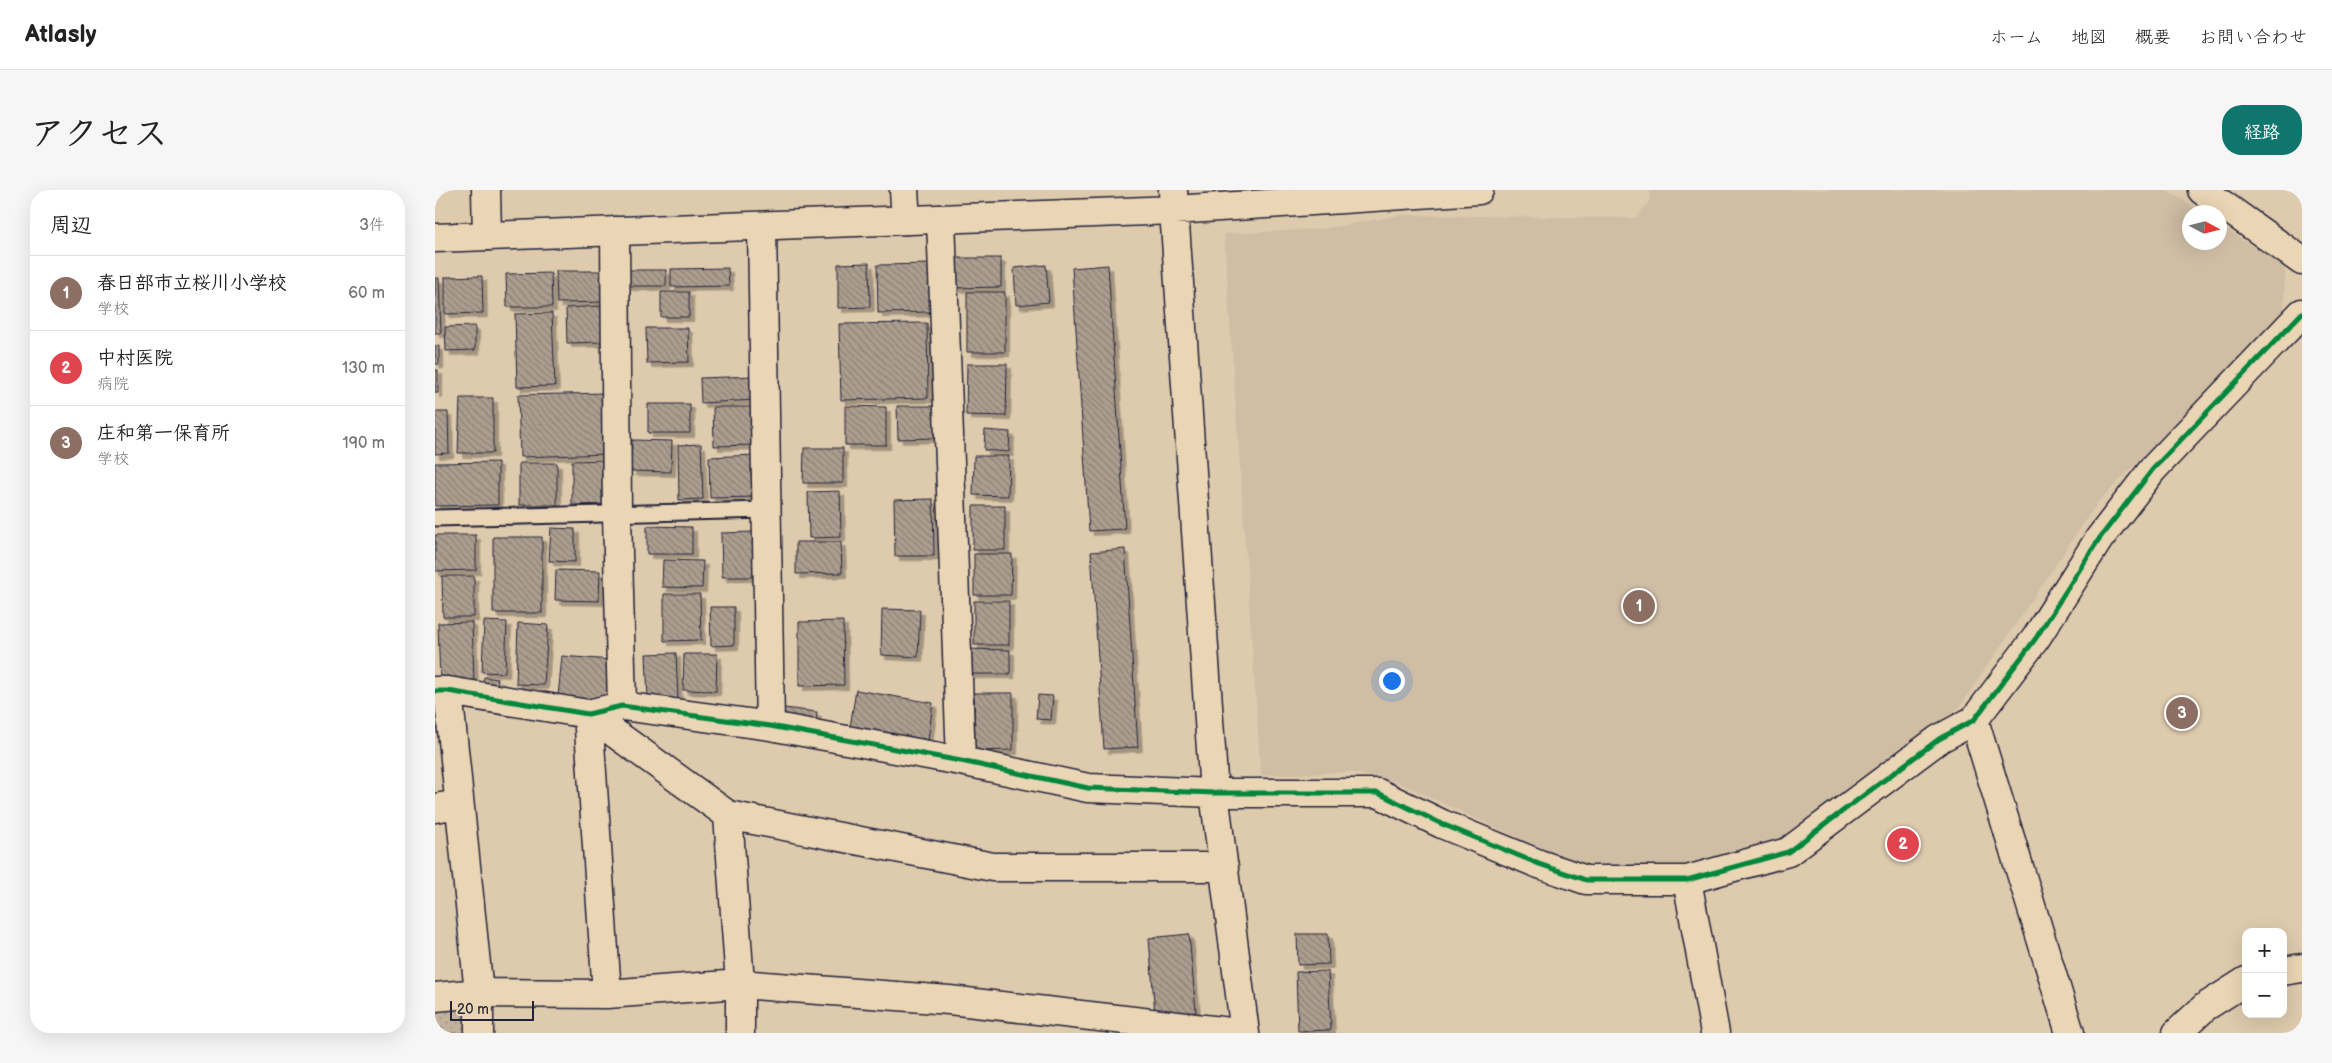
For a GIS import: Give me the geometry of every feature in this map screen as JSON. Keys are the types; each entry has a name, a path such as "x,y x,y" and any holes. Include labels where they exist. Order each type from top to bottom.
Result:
{"street":[{"path":"486,190 487,236"},
{"path":"904,190 906,220"},
{"path":"435,238 941,219 1174,200 1479,190"},
{"path":"2210,192 2302,261"},
{"path":"1174,200 1214,793 1245,1033"},
{"path":"941,219 961,761"},
{"path":"762,226 770,726"},
{"path":"615,231 617,515 622,706"},
{"path":"479,1033 479,993 447,806 441,691 588,714 622,706 770,726 961,761 1088,788 1214,793 1378,793 1442,824 1539,864 1586,880 1687,880 1788,852 1939,739 1974,720 2035,638 2099,539 2153,469 2302,313"},
{"path":"588,714 728,815 993,867 1224,866"},
{"path":"588,714 607,994"},
{"path":"1974,720 2070,1033"},
{"path":"728,815 739,984 740,1033"},
{"path":"1687,880 1715,1033"},
{"path":"2287,970 2302,968"},
{"path":"2177,1033 2205,1007 2242,983"},
{"path":"435,998 479,993 607,994 739,984 949,1000 1239,1033"}],"lane":[{"path":"435,518 768,510"}],"shaded area":[{"path":"1650,190 2167,190 2190,205 2182,205 2182,250 2227,250 2227,230 2285,268 2284,313 2098,502 1958,709 1775,842 1676,869 1619,869 1562,858 1397,782 1350,772 1261,775 1224,234 1322,229 1402,215 1636,218 1650,200"},
{"path":"435,989 467,989 468,1033 435,1033"}],"building":[{"path":"952,258 1001,258 1001,287 952,288"},
{"path":"869,263 870,307 838,308 838,264"},
{"path":"931,264 931,312 878,313 877,265"},
{"path":"1046,265 1049,302 1016,305 1014,268"},
{"path":"1108,265 1125,529 1089,531 1072,268"},
{"path":"728,268 729,286 671,287 671,269"},
{"path":"627,270 666,270 666,286 627,286"},
{"path":"556,271 605,271 605,302 557,303"},
{"path":"551,273 552,307 507,307 506,274"},
{"path":"482,276 483,313 445,314 445,277"},
{"path":"435,278 439,278 441,333 435,333"},
{"path":"661,292 689,292 689,317 661,317"},
{"path":"967,292 1005,292 1005,352 967,352"},
{"path":"601,306 602,342 567,343 566,308"},
{"path":"552,313 555,386 517,387 515,314"},
{"path":"927,323 928,398 841,400 839,324"},
{"path":"475,326 475,350 446,351 445,327"},
{"path":"646,328 688,328 689,362 647,363"},
{"path":"435,346 439,346 439,364 435,364"},
{"path":"967,364 1007,364 1006,416 966,415"},
{"path":"435,370 438,370 438,393 435,393"},
{"path":"754,376 755,400 701,403 700,378"},
{"path":"607,393 608,454 520,457 518,395"},
{"path":"460,398 493,398 493,453 458,453"},
{"path":"648,404 690,404 690,433 648,433"},
{"path":"845,406 886,407 886,445 845,445"},
{"path":"897,406 935,406 936,438 898,439"},
{"path":"713,407 755,407 756,445 714,446"},
{"path":"435,412 448,412 449,453 435,454"},
{"path":"985,430 1010,432 1009,452 984,450"},
{"path":"632,440 672,441 671,472 631,471"},
{"path":"701,444 703,499 679,500 678,445"},
{"path":"804,448 843,448 843,483 803,483"},
{"path":"755,455 757,497 710,498 709,457"},
{"path":"974,456 1009,456 1008,496 973,495"},
{"path":"609,460 610,504 572,505 572,461"},
{"path":"498,462 498,505 435,506 435,463"},
{"path":"519,463 557,463 557,505 519,505"},
{"path":"840,491 841,537 809,538 808,492"},
{"path":"933,499 934,556 895,556 894,500"},
{"path":"973,506 1005,506 1005,550 973,550"},
{"path":"647,526 692,527 692,554 647,554"},
{"path":"551,528 575,529 575,562 549,561"},
{"path":"754,532 755,577 722,577 721,533"},
{"path":"435,535 476,535 476,570 435,571"},
{"path":"493,537 542,537 542,613 493,613"},
{"path":"796,542 841,542 842,573 796,574"},
{"path":"1125,549 1138,747 1104,749 1091,552"},
{"path":"974,554 1012,554 1011,595 974,595"},
{"path":"663,560 703,561 702,588 662,587"},
{"path":"556,570 600,571 599,601 555,600"},
{"path":"442,576 474,576 474,617 443,617"},
{"path":"664,594 700,594 701,640 664,641"},
{"path":"974,601 1009,601 1009,645 974,645"},
{"path":"710,607 734,607 734,645 711,646"},
{"path":"882,609 920,610 918,657 881,655"},
{"path":"484,621 507,622 505,673 482,672"},
{"path":"843,621 844,685 799,686 799,622"},
{"path":"472,622 474,682 440,683 438,623"},
{"path":"518,623 548,625 544,685 516,684"},
{"path":"966,649 1010,650 1010,674 966,674"},
{"path":"676,653 678,700 648,701 646,654"},
{"path":"684,654 717,654 716,691 683,690"},
{"path":"562,656 611,660 607,701 558,697"},
{"path":"484,677 498,679 496,695 482,693"},
{"path":"856,690 933,703 928,740 850,727"},
{"path":"974,693 1013,693 1013,750 975,751"},
{"path":"1038,695 1053,696 1051,720 1036,719"},
{"path":"784,708 817,712 816,726 783,722"},
{"path":"1189,934 1196,1012 1155,1015 1149,938"},
{"path":"1297,934 1328,934 1329,964 1298,965"},
{"path":"1328,971 1331,1030 1298,1031 1296,972"}],"cycle path":[{"path":"435,691 448,691 588,714 622,706 770,726 961,761 1088,788 1214,793 1378,793 1442,824 1539,864 1586,880 1687,880 1788,852 1939,739 1974,720 2036,638 2099,539 2153,469 2302,313"}],"place":[{"name":"春日部市立桜川小学校","path":"1639,606"},
{"name":"庄和第一保育所","path":"2182,713"},
{"name":"中村医院","path":"1903,844"}]}
